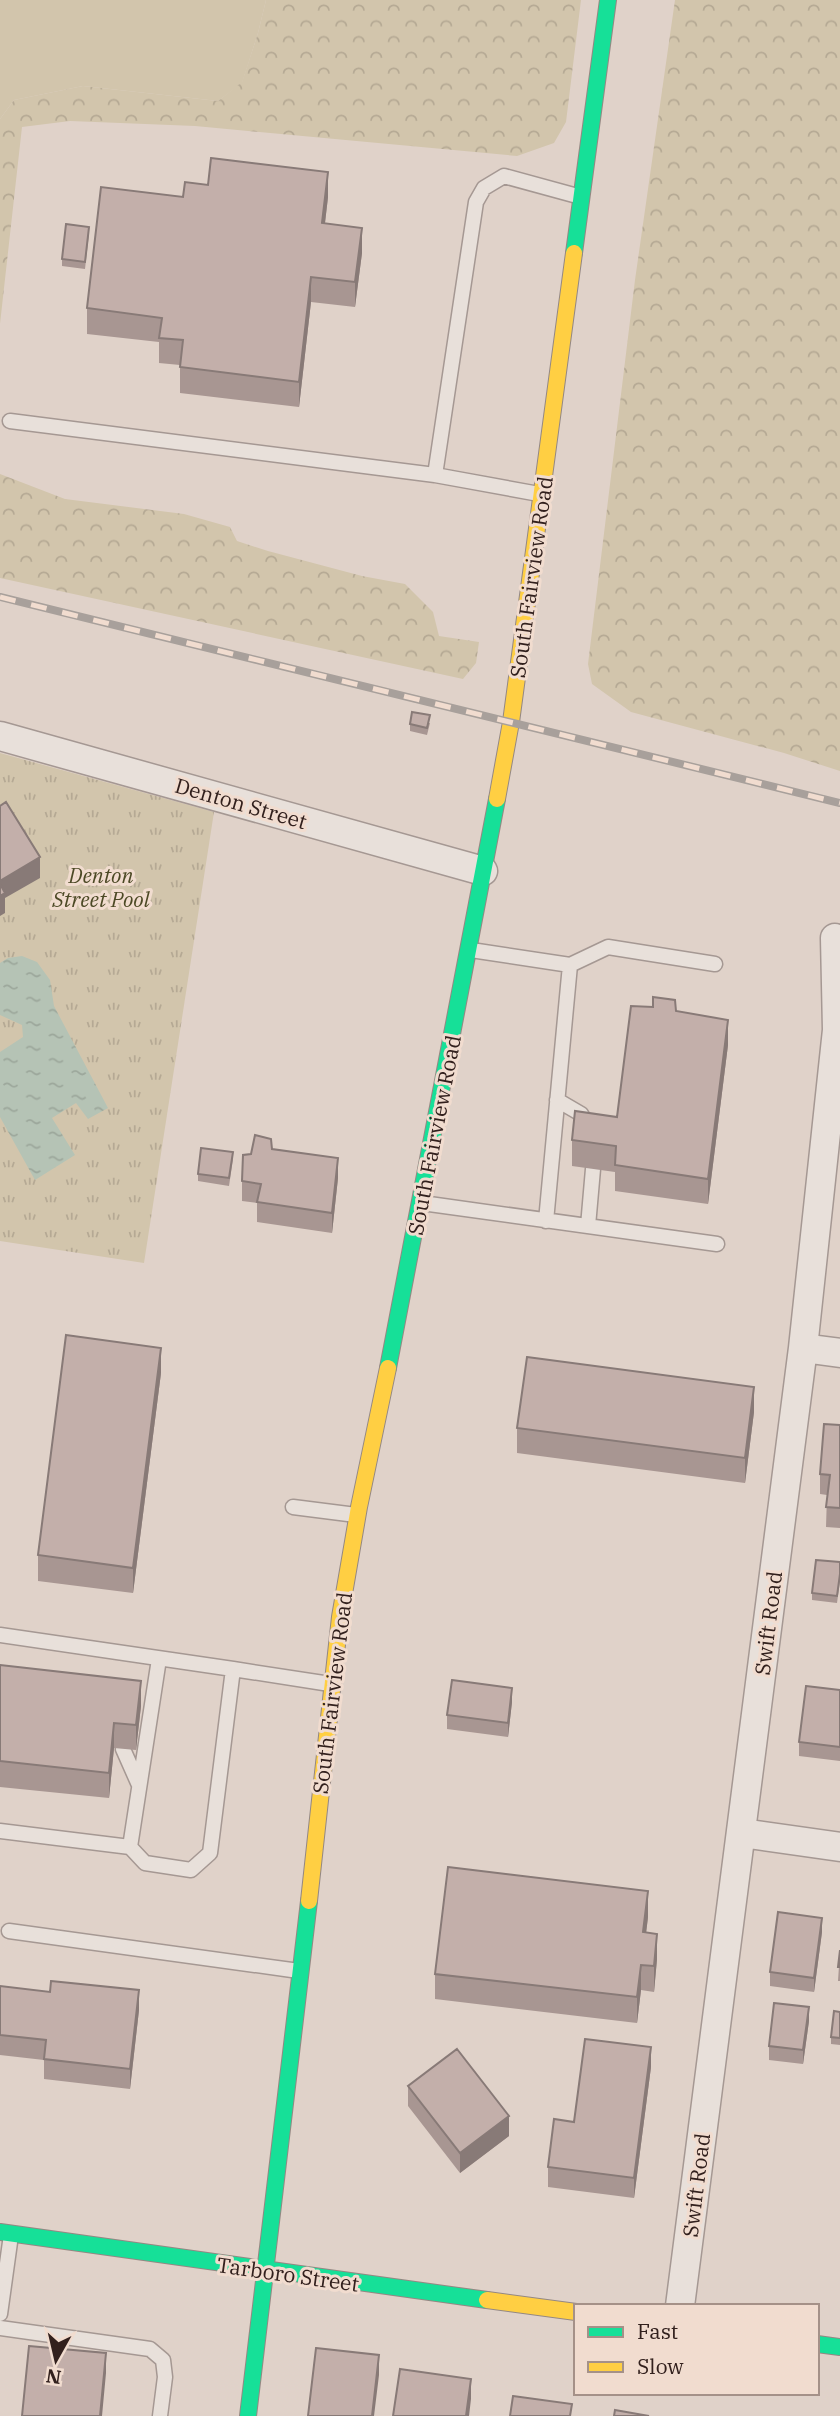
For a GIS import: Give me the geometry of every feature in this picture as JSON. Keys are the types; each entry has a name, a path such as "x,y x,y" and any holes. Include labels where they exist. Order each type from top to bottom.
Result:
{"main road":[{"name":"South Fairview Road","path":"248,2416 340,1617 511,722 608,0"},
{"name":"Tarboro Street","path":"6,2233 574,2312"},
{"path":"819,2344 840,2347"}],"street":[{"name":"Denton Street","path":"0,736 483,871"},
{"name":"Swift Road","path":"680,2304 803,1348 837,1030 835,938"},
{"path":"803,1348 840,1353"},
{"path":"741,1833 840,1847"}],"lane":[{"path":"435,475 476,202 484,188 504,176 582,198"},
{"path":"10,421 435,475 542,495"},
{"path":"469,950 570,965 608,947 715,964"},
{"path":"546,1221 570,965"},
{"path":"557,1100 581,1114 596,1140"},
{"path":"588,1226 593,1169"},
{"path":"421,1203 717,1244"},
{"path":"293,1507 358,1515"},
{"path":"0,1635 158,1666 233,1670 331,1684"},
{"path":"138,1688 158,1666"},
{"path":"130,1847 158,1666"},
{"path":"0,1831 130,1847 145,1863 191,1870 210,1853 233,1670"},
{"path":"123,1749 139,1785"},
{"path":"9,1931 301,1971"},
{"path":"0,2314 6,2233"},
{"path":"0,2328 150,2349 163,2360 165,2377 160,2416"}],"green space":[{"path":"0,0 266,0 242,83 218,101 83,86 14,100 0,119"},
{"path":"266,0 581,0 566,122 554,143 517,156 195,126 70,121 22,127 0,324 0,119 14,100 83,86 218,101 242,82"},
{"path":"675,0 840,0 840,771 784,753 631,712 592,684 588,664 635,280"},
{"path":"0,474 65,499 184,514 230,527 237,541 268,551 362,576 405,584 433,612 439,636 479,642 476,663 463,679 0,578"},
{"name":"Denton Street Pool","path":"0,753 214,812 144,1263 0,1241"}],"water":[{"path":"22,956 37,962 50,980 54,1006 108,1108 88,1119 76,1103 52,1118 75,1155 35,1180 0,1117 0,1052 23,1037 22,1025 0,1015 0,963 8,958"}],"building":[{"path":"211,158 328,172 322,223 362,228 355,282 311,277 299,382 180,367 183,340 159,338 162,318 87,308 101,187 183,197 185,182 208,185"},
{"path":"66,224 89,227 85,262 62,259"},
{"path":"412,712 430,715 427,728 410,724"},
{"path":"6,802 40,857 0,881 0,806"},
{"path":"653,997 675,1000 676,1011 728,1020 708,1179 615,1165 616,1146 572,1140 575,1111 617,1117 631,1006 653,1007"},
{"path":"255,1135 271,1139 272,1149 338,1158 332,1213 257,1202 261,1184 242,1181 243,1155 251,1154"},
{"path":"201,1148 233,1152 229,1178 198,1174"},
{"path":"66,1335 161,1348 133,1568 38,1555"},
{"path":"527,1357 754,1387 745,1458 517,1428"},
{"path":"824,1424 840,1425 840,1508 826,1507 830,1475 820,1474"},
{"path":"816,1560 840,1562 837,1596 812,1593"},
{"path":"0,1665 141,1681 136,1725 114,1723 109,1773 0,1761"},
{"path":"452,1680 512,1688 508,1723 447,1715"},
{"path":"806,1686 840,1690 840,1747 799,1742"},
{"path":"448,1867 648,1891 643,1932 657,1934 654,1966 641,1965 637,1997 435,1974"},
{"path":"778,1912 822,1918 814,1978 770,1972"},
{"path":"51,1981 139,1990 130,2069 44,2059 46,2040 0,2035 0,1986 50,1992"},
{"path":"774,2003 809,2007 803,2050 769,2046"},
{"path":"834,2011 840,2012 840,2038 831,2037"},
{"path":"585,2039 651,2047 634,2178 548,2167 554,2119 574,2122"},
{"path":"457,2049 509,2116 460,2153 408,2086"},
{"path":"29,2346 106,2353 100,2416 22,2416"},
{"path":"316,2348 379,2355 372,2416 308,2416"},
{"path":"400,2369 471,2379 466,2416 393,2416"},
{"path":"513,2396 572,2404 570,2416 510,2416"},
{"path":"615,2410 649,2416 614,2416"}],"railway":[{"path":"0,597 840,803"}],"traffic: fast":[{"path":"574,253 608,0"},
{"path":"388,1368 497,799"},
{"path":"248,2416 309,1901"},
{"path":"0,2232 487,2300"},
{"path":"819,2344 840,2347"}],"traffic: slow":[{"path":"497,799 511,722 574,253"},
{"path":"309,1901 340,1617 359,1507 388,1368"},
{"path":"487,2300 574,2312"}]}
